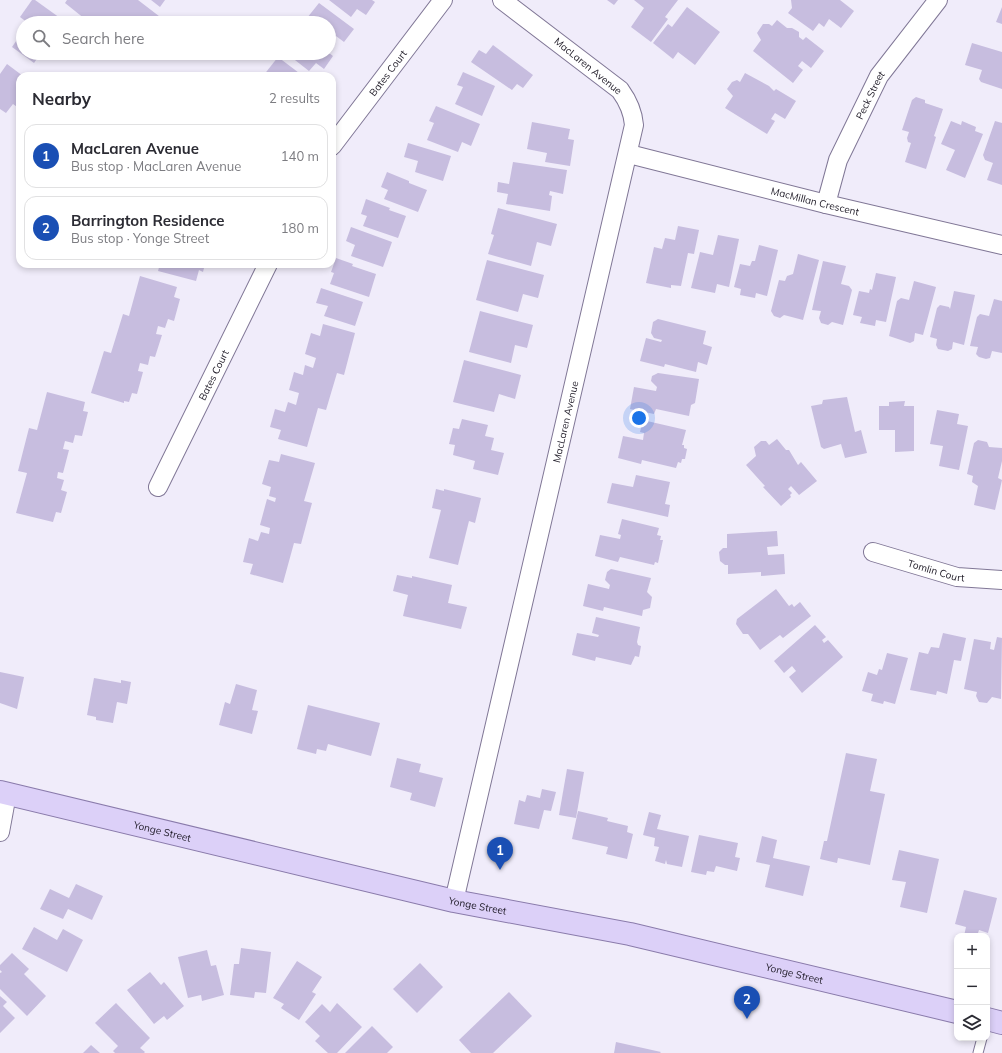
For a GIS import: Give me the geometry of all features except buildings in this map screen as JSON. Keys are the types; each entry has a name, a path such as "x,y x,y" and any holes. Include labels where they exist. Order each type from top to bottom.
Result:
{"main road":[{"name":"Yonge Street","path":"3,793 454,901 630,934 954,1011"}],"street":[{"name":"Bates Court","path":"336,141 443,0"},
{"name":"MacLaren Avenue","path":"454,901 629,154 634,125 634,117 629,103 620,90 502,0"},
{"name":"Peck Street","path":"826,204 838,160 879,76 938,0"},
{"name":"MacMillan Crescent","path":"629,154 826,204 1002,245"},
{"name":"Bates Court","path":"158,487 266,268"},
{"name":"Tomlin Court","path":"873,552 957,577 1002,580"},
{"path":"0,832 3,793"}],"lane":[{"path":"978,1053 983,1041"}],"place":[{"name":"MacLaren Avenue","path":"500,870"},
{"name":"Barrington Residence","path":"747,1019"}]}
